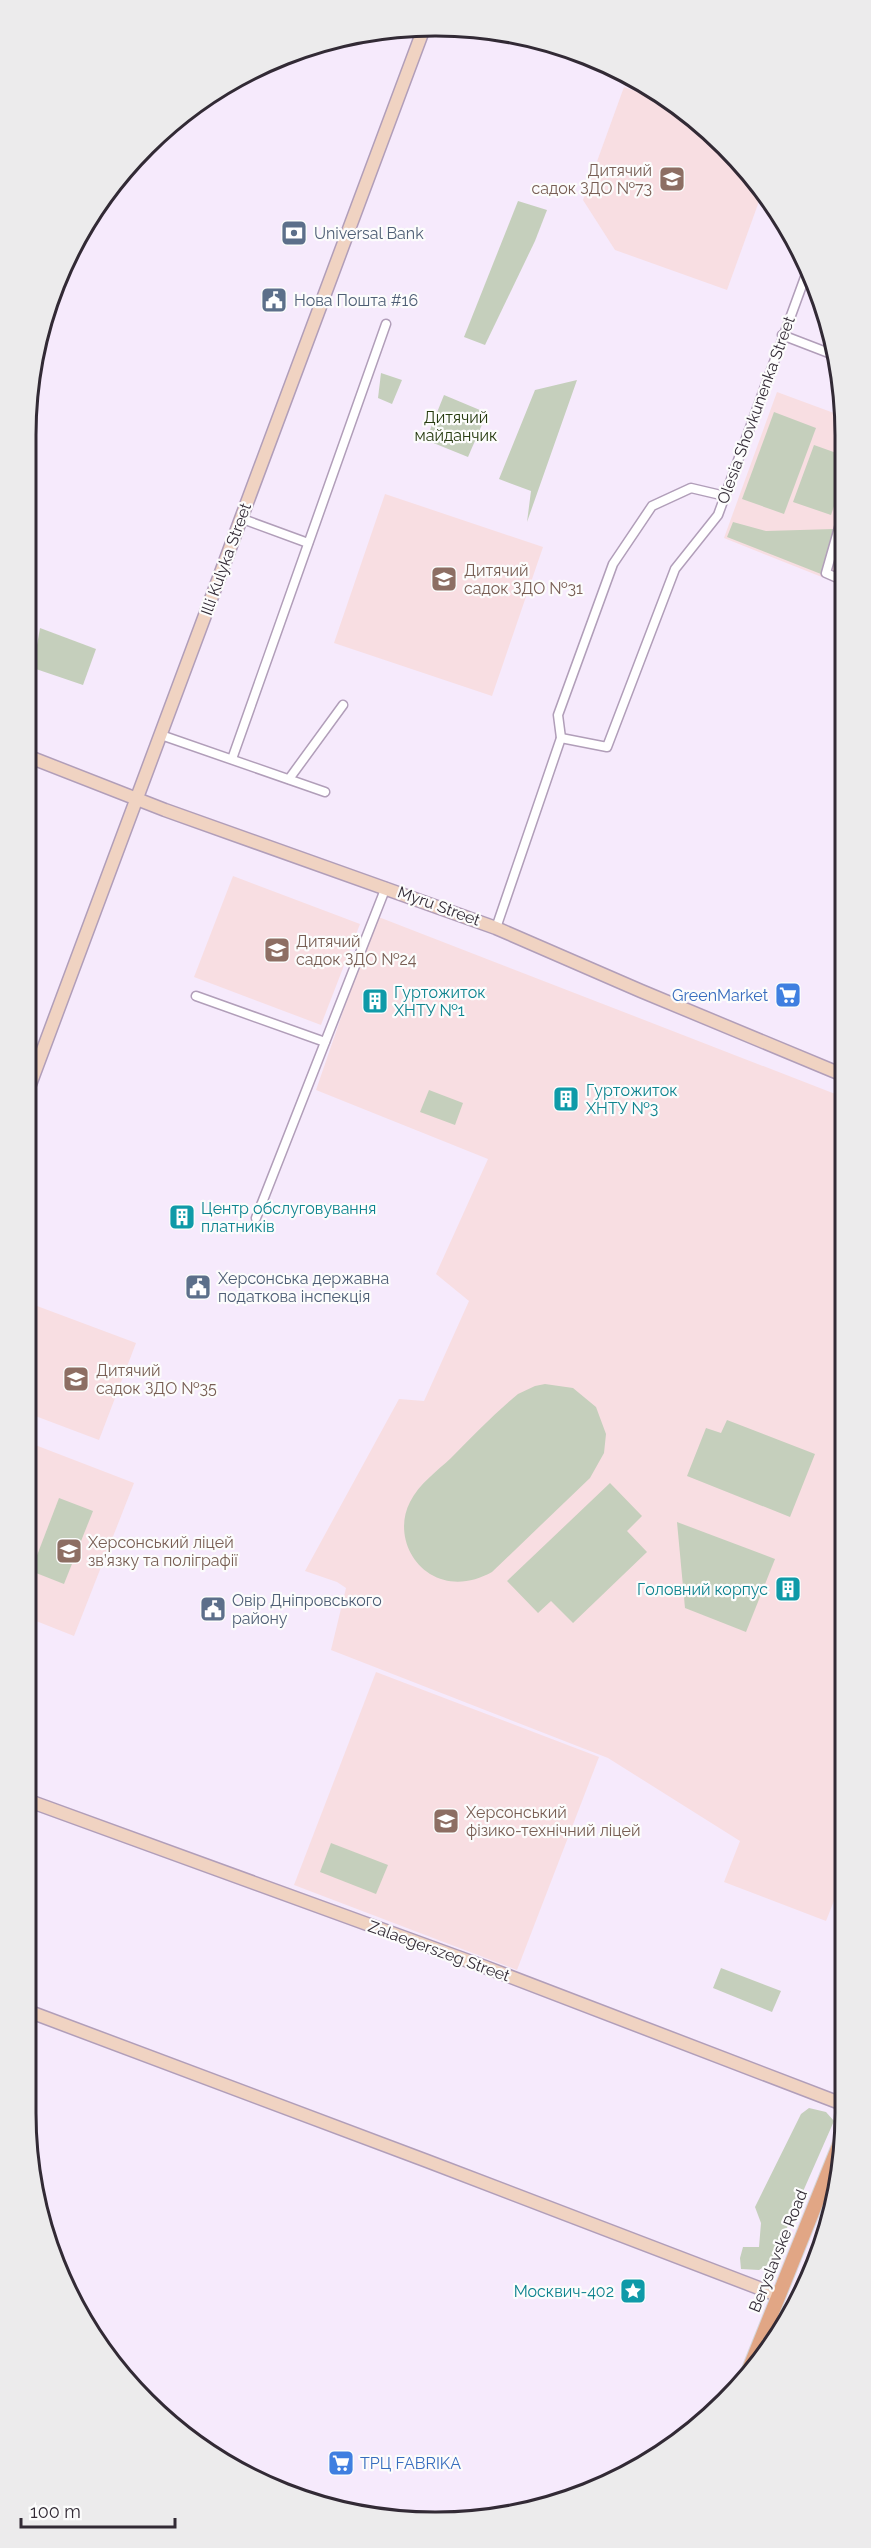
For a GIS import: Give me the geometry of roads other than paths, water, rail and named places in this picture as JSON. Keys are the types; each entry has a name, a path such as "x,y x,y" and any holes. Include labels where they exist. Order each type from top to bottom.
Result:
{"main road":[{"name":"Beryslavske Road","path":"756,2350 832,2162"}],"street":[{"name":"Illi Kulyka Street","path":"36,1069 421,37"},
{"name":"Olesia Shovkunenka Street","path":"561,738 607,747 675,569 718,515 804,280"},
{"path":"232,759 386,324"},
{"path":"782,335 826,353"},
{"path":"496,928 561,738 558,714 614,564 652,506 691,488 725,496"},
{"path":"240,518 308,543"},
{"path":"835,542 826,573 835,577"},
{"path":"289,779 343,705"},
{"path":"161,735 325,792"},
{"name":"Myru Street","path":"36,759 138,799 496,928 835,1072"},
{"path":"256,1218 386,887"},
{"path":"196,996 325,1042"},
{"name":"Zalaegerszeg Street","path":"36,1803 505,1975 835,2100"},
{"path":"36,2014 777,2295"}],"place":[{"name":"Дитячий садок ЗДО №73","path":"672,179"},
{"name":"Universal Bank","path":"294,233"},
{"name":"Нова Пошта #16","path":"274,300"},
{"name":"Дитячий садок ЗДО №31","path":"444,579"},
{"name":"Дитячий садок ЗДО №24","path":"277,950"},
{"name":"GreenMarket","path":"788,995"},
{"name":"Гуртожиток ХНТУ №1","path":"375,1001"},
{"name":"Гуртожиток ХНТУ №3","path":"566,1099"},
{"name":"Центр обслуговування платників","path":"182,1217"},
{"name":"Херсонська державна податкова інспекція","path":"198,1287"},
{"name":"Дитячий садок ЗДО №35","path":"76,1379"},
{"name":"Херсонський ліцей зв’язку та поліграфії","path":"69,1551"},
{"name":"Головний корпус","path":"788,1589"},
{"name":"Овір Дніпровського району","path":"213,1609"},
{"name":"Херсонський фізико-технічний ліцей","path":"446,1821"},
{"name":"Москвич-402","path":"633,2291"},
{"name":"ТРЦ FABRIKA","path":"341,2463"}],"park label":[{"name":"Дитячий майданчик","path":"456,426"}]}
